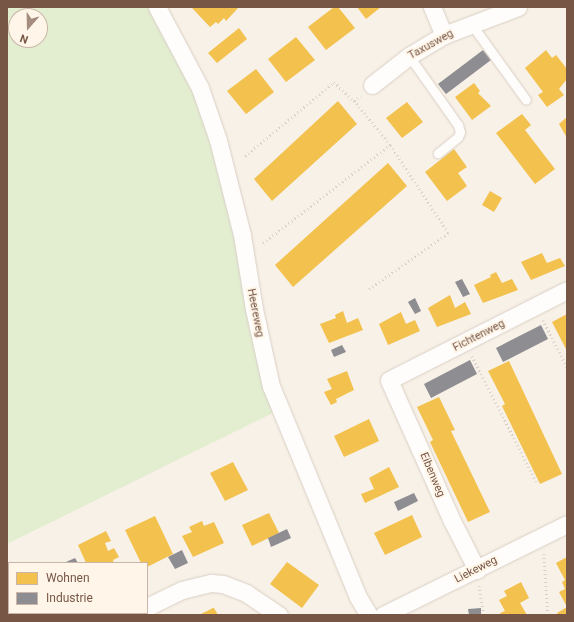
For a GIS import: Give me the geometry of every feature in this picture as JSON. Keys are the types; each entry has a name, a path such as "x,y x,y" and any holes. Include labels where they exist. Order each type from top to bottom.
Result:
{"street":[{"name":"Heereweg","path":"157,7 200,88 218,140 242,235 254,309 271,386 358,597 369,615"},
{"path":"432,7 444,35"},
{"name":"Taxusweg","path":"372,85 409,56 444,35 518,7"},
{"name":"Fichtenweg","path":"390,380 466,343 567,290"},
{"name":"Eibenweg","path":"390,380 475,571"},
{"name":"Liekeweg","path":"383,615 475,571 567,524"},
{"path":"148,607 182,590 211,583 223,584 246,593 279,615"}],"lane":[{"path":"472,25 526,100"},
{"path":"409,56 458,125 460,132 458,137 438,153"}],"path":[{"path":"245,156 334,82 354,101 390,145 448,233 369,289"},
{"path":"354,101 372,85"},
{"path":"263,243 390,145"},
{"path":"536,307 567,367"},
{"path":"466,343 537,484"},
{"path":"543,535 548,615"},
{"path":"475,571 482,593 484,615"}],"green space":[{"path":"7,7 157,7 200,88 281,409 7,544"}],"building: Wohnen":[{"path":"239,7 226,21 224,18 218,24 216,22 210,27 192,8"},
{"path":"334,7 338,7 355,28 326,50 308,27"},
{"path":"357,7 381,7 366,19"},
{"path":"239,28 247,39 217,63 208,53"},
{"path":"296,37 315,60 286,82 268,59"},
{"path":"546,50 552,58 556,55 567,69 567,79 559,89 564,95 547,107 538,95 543,92 525,68"},
{"path":"256,69 274,92 246,114 227,91"},
{"path":"474,83 480,91 478,93 491,106 472,120 455,97"},
{"path":"338,101 357,124 272,201 254,179"},
{"path":"407,102 423,122 402,138 386,118"},
{"path":"522,114 531,125 525,130 555,169 535,184 496,133"},
{"path":"567,117 567,138 559,124"},
{"path":"454,149 467,167 458,173 467,186 447,201 425,172"},
{"path":"388,163 407,186 293,287 275,265"},
{"path":"490,191 502,198 494,212 482,205"},
{"path":"542,253 547,263 560,258 565,266 531,280 521,262"},
{"path":"496,272 502,283 512,279 518,290 483,303 474,285 491,277 490,275"},
{"path":"450,295 455,308 465,302 471,314 437,327 428,308"},
{"path":"343,311 347,323 358,318 363,330 329,343 320,324 336,318 335,315"},
{"path":"401,312 406,324 415,320 420,331 388,345 379,324"},
{"path":"567,314 567,351 552,322"},
{"path":"509,361 562,474 540,484 502,406 505,404 488,371"},
{"path":"347,371 354,390 336,399 337,402 331,405 324,392 332,389 327,379"},
{"path":"439,397 455,430 451,431 490,512 468,522 430,442 433,440 417,407"},
{"path":"369,419 379,441 344,457 334,436"},
{"path":"233,462 248,490 225,501 210,473"},
{"path":"389,467 399,487 365,503 361,494 374,489 369,478"},
{"path":"269,513 279,533 252,546 242,525"},
{"path":"412,515 422,537 385,555 374,533"},
{"path":"155,516 173,554 148,566 148,562 141,562 125,530"},
{"path":"202,521 204,526 214,522 224,543 193,557 182,536 192,532 189,527"},
{"path":"106,531 111,541 105,543 108,551 114,548 119,557 113,560 114,562 86,562 78,545"},
{"path":"567,557 567,607 559,592 565,589 562,582 565,580 556,563"},
{"path":"287,562 319,585 302,608 270,584"},
{"path":"521,582 529,598 520,603 527,615 501,615 500,613 505,611 499,600 507,596 504,591"},
{"path":"567,607 567,615 558,615 557,613"},
{"path":"213,608 218,615 199,615"},
{"path":"8,612 8,614 38,615 7,615"}],"building: Industrie":[{"path":"483,50 491,60 446,94 438,84"},
{"path":"462,279 470,294 463,297 455,282"},
{"path":"415,298 421,311 415,314 408,302"},
{"path":"541,325 548,339 503,362 496,348"},
{"path":"342,345 346,352 334,357 331,350"},
{"path":"470,360 477,374 431,398 424,384"},
{"path":"414,493 418,501 398,511 394,502"},
{"path":"287,529 291,538 271,547 268,538"},
{"path":"182,550 188,563 175,569 168,557"},
{"path":"75,558 77,562 66,562"},
{"path":"481,608 481,615 469,615 468,609"}]}
